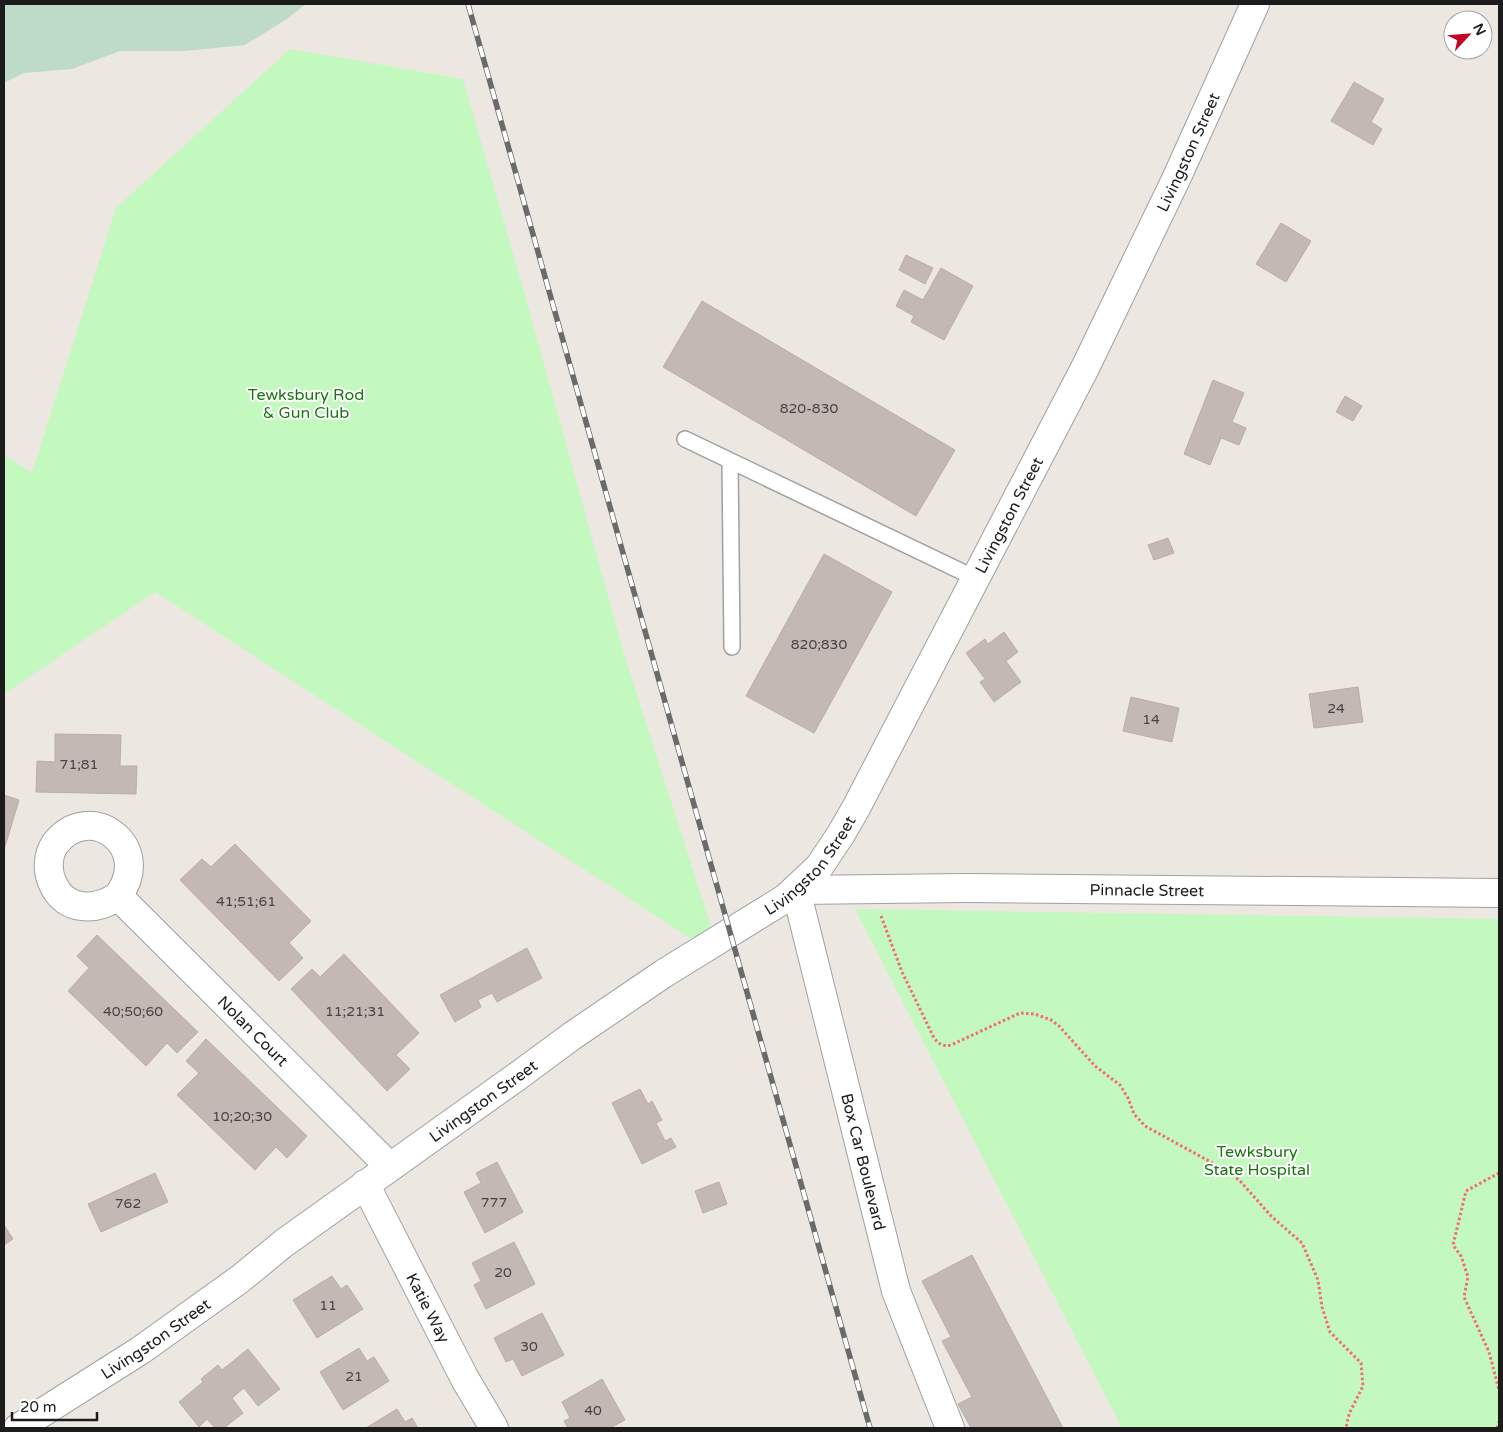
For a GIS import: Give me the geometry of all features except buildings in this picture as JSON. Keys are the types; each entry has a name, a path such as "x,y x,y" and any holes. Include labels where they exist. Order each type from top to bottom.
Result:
{"street":[{"name":"Livingston Street","path":"18,1428 141,1350 240,1279 284,1243 572,1036 662,974 786,898 819,867 841,834 1089,360 1177,177 1255,4"},
{"name":"Pinnacle Street","path":"796,890 965,888 1499,892"},
{"name":"Box Car Boulevard","path":"796,890 896,1291 950,1428"},
{"name":"Nolan Court","path":"118,896 390,1166"},
{"name":"Katie Way","path":"365,1184 461,1370 494,1428"}],"lane":[{"path":"685,439 975,578"},
{"path":"730,461 732,647"}],"path":[{"path":"871,889 902,972 934,1038 938,1042 944,1046 951,1045 1020,1013 1035,1014 1051,1020 1059,1026 1095,1066 1120,1085 1134,1114 1145,1126 1229,1172 1240,1181 1271,1216 1302,1243 1318,1280 1322,1307 1330,1332 1358,1360 1362,1367 1363,1386 1349,1414 1346,1428"},
{"path":"1499,1173 1466,1191 1453,1245 1461,1256 1468,1277 1464,1297 1489,1352 1499,1390"},
{"path":"1496,1428 1499,1422"}],"green space":[{"path":"4,4 306,4 287,19 245,45 185,51 120,51 72,69 24,73 4,83"},
{"name":"Tewksbury Rod & Gun Club","path":"290,49 463,79 624,654 721,958 155,592 4,694 4,455 32,473 116,208"},
{"name":"Tewksbury State Hospital","path":"855,909 1499,919 1499,1428 1122,1428"}],"railway":[{"path":"468,4 870,1428"}]}
